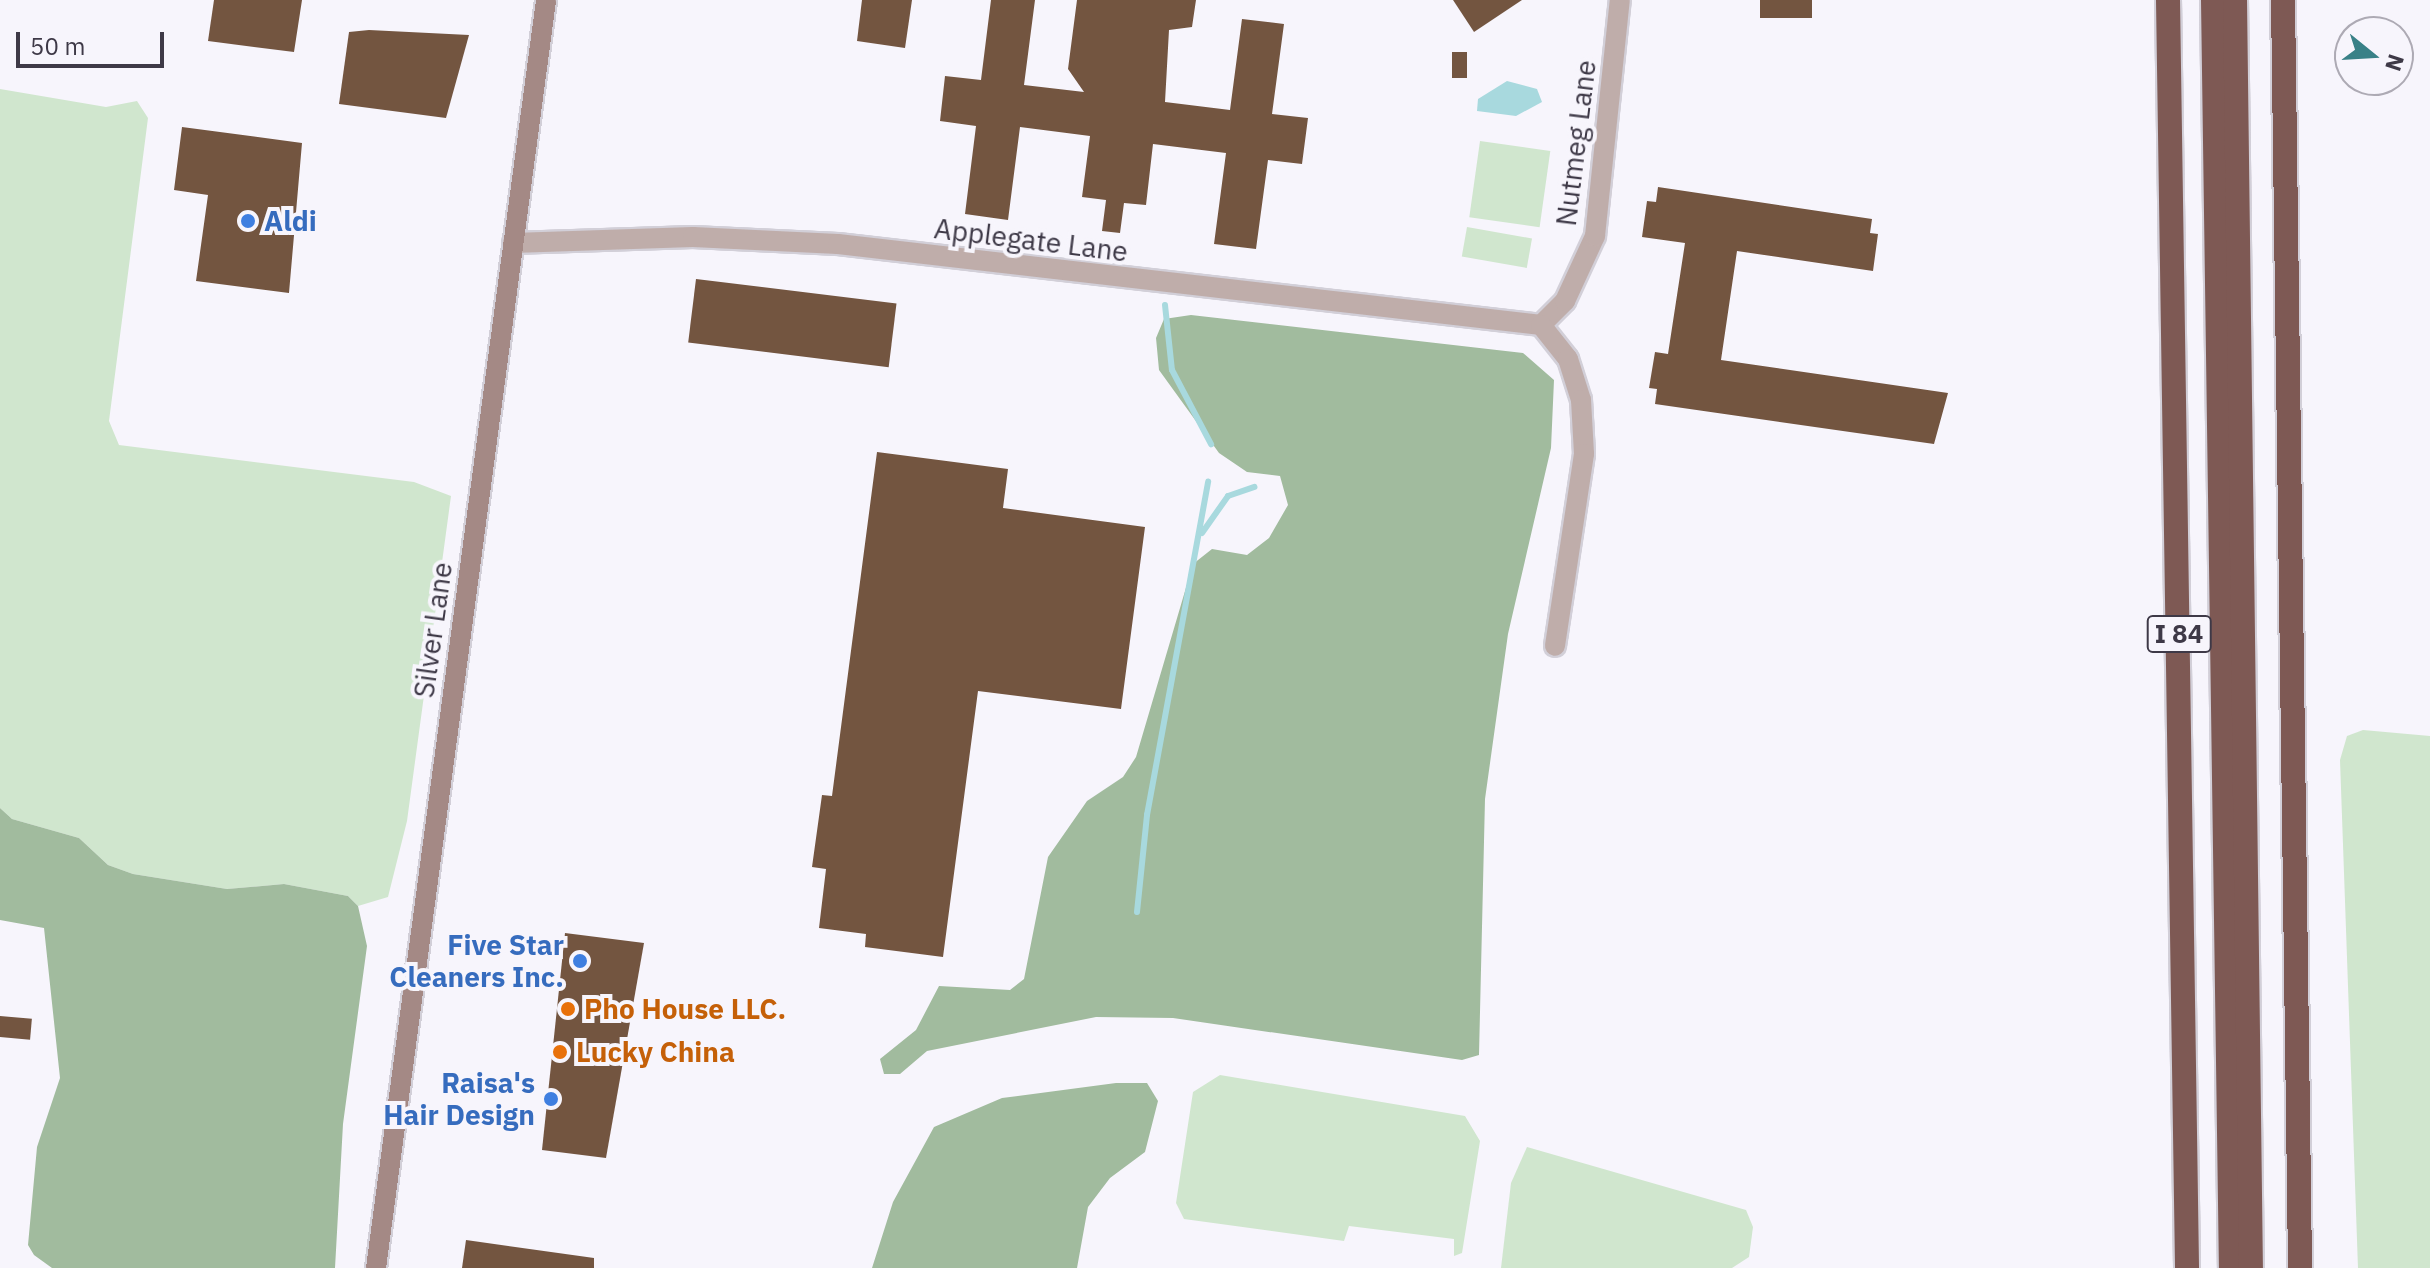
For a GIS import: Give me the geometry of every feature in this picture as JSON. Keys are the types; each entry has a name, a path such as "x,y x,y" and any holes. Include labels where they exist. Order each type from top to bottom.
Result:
{"highway":[{"name":"I 84","path":"2168,0 2187,1268"},
{"path":"2213,0 2231,1268"},
{"path":"2235,0 2251,1268"},
{"path":"2283,0 2300,1268"}],"main road":[{"name":"Silver Lane","path":"376,1268 546,0"}],"street":[{"name":"Nutmeg Lane","path":"1541,325 1565,301 1595,236 1620,0"},
{"name":"Applegate Lane","path":"513,243 693,237 838,244 1541,325"},
{"path":"1541,325 1568,359 1581,400 1584,454 1555,646"}],"green space":[{"path":"0,89 106,107 137,101 148,118 109,421 119,445 414,482 451,496 407,821 388,897 358,906 348,896 284,884 227,889 133,874 108,865 79,838 12,819 0,808"},
{"path":"1480,141 1550,151 1540,227 1469,217"},
{"path":"1467,227 1532,238 1527,268 1462,257"},
{"path":"1191,315 1523,353 1554,380 1551,448 1508,634 1485,799 1479,1055 1462,1060 1173,1018 1096,1017 927,1051 900,1074 884,1074 880,1059 916,1030 939,986 1010,990 1024,979 1048,857 1087,801 1123,777 1136,757 1193,564 1212,549 1247,555 1269,538 1288,505 1280,476 1247,472 1219,453 1159,370 1156,338 1164,319"},
{"path":"2363,730 2430,736 2430,1268 2358,1268 2340,760 2347,736"},
{"path":"0,808 12,819 79,838 108,865 133,874 227,889 284,884 348,896 358,906 367,946 343,1124 335,1268 52,1268 34,1255 28,1245 37,1147 60,1078 44,928 0,920"},
{"path":"1220,1075 1465,1116 1480,1141 1462,1253 1454,1256 1454,1239 1349,1226 1344,1241 1184,1219 1176,1203 1193,1092"},
{"path":"1116,1083 1147,1083 1158,1101 1145,1152 1110,1178 1088,1207 1077,1268 872,1268 893,1202 934,1127 1002,1098"},
{"path":"1527,1147 1746,1210 1753,1227 1749,1257 1732,1268 1501,1268 1511,1183"}],"water":[{"path":"1507,81 1537,89 1542,102 1516,116 1477,111 1478,99"}],"building":[{"path":"214,0 302,0 294,52 208,41"},
{"path":"862,0 912,0 905,48 857,41"},
{"path":"991,0 1035,0 1024,85 1084,92 1068,69 1077,0 1196,0 1192,27 1169,30 1165,102 1230,110 1242,19 1284,24 1272,114 1308,118 1302,164 1268,160 1256,249 1214,244 1226,153 1153,144 1146,205 1124,203 1120,233 1102,231 1106,200 1082,197 1090,136 1020,127 1008,220 965,214 976,126 940,121 945,76 981,80"},
{"path":"1453,0 1522,0 1474,32"},
{"path":"1760,0 1812,0 1812,18 1760,18"},
{"path":"369,30 469,35 446,118 339,104 349,32"},
{"path":"1452,52 1467,52 1467,78 1452,78"},
{"name":"Aldi","path":"182,127 302,143 289,293 196,281 208,195 174,190"},
{"path":"1658,187 1872,219 1870,233 1878,234 1873,271 1737,251 1721,360 1948,393 1934,444 1655,404 1657,389 1649,388 1655,352 1668,354 1685,243 1642,237 1647,201 1656,202"},
{"path":"696,279 896,304 889,367 688,343"},
{"path":"877,452 1008,469 1003,508 1145,527 1121,709 978,691 943,957 865,947 866,934 819,928 826,869 812,867 822,795 832,796"},
{"path":"565,933 644,943 606,1158 542,1150"},
{"path":"0,1016 32,1019 30,1040 0,1037"},
{"path":"466,1240 594,1258 594,1268 462,1268"}],"waterway":[{"path":"1165,305 1172,370 1211,444"},
{"path":"1137,912 1147,815 1208,482"},
{"path":"1202,533 1228,496 1254,487"}],"place":[{"name":"Aldi","path":"248,221"},
{"name":"Five Star Cleaners Inc.","path":"580,961"},
{"name":"Pho House LLC.","path":"568,1009"},
{"name":"Lucky China","path":"560,1052"},
{"name":"Raisa's Hair Design","path":"551,1099"}]}
